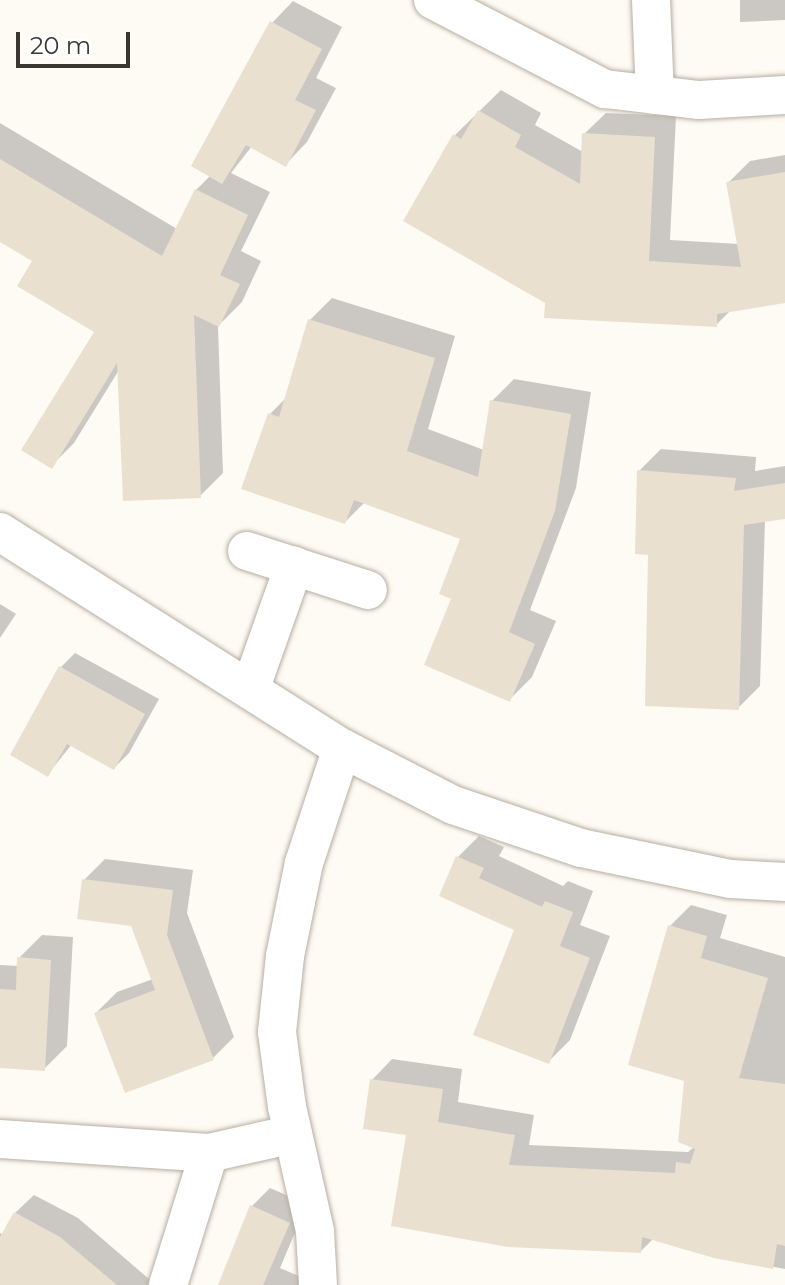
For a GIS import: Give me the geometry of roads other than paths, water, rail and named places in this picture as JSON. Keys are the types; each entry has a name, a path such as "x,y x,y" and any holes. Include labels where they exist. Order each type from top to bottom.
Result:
{"street":[{"path":"433,0 605,89 699,100 785,95"},
{"path":"651,0 655,95"},
{"path":"0,532 342,748 453,805 581,848 731,879 785,882"},
{"path":"247,551 368,590"},
{"path":"250,690 294,566"},
{"path":"318,1285 315,1231 293,1134 277,1032 285,956 304,863 342,748"},
{"path":"0,1139 209,1153 293,1134"},
{"path":"168,1285 209,1153"}]}
